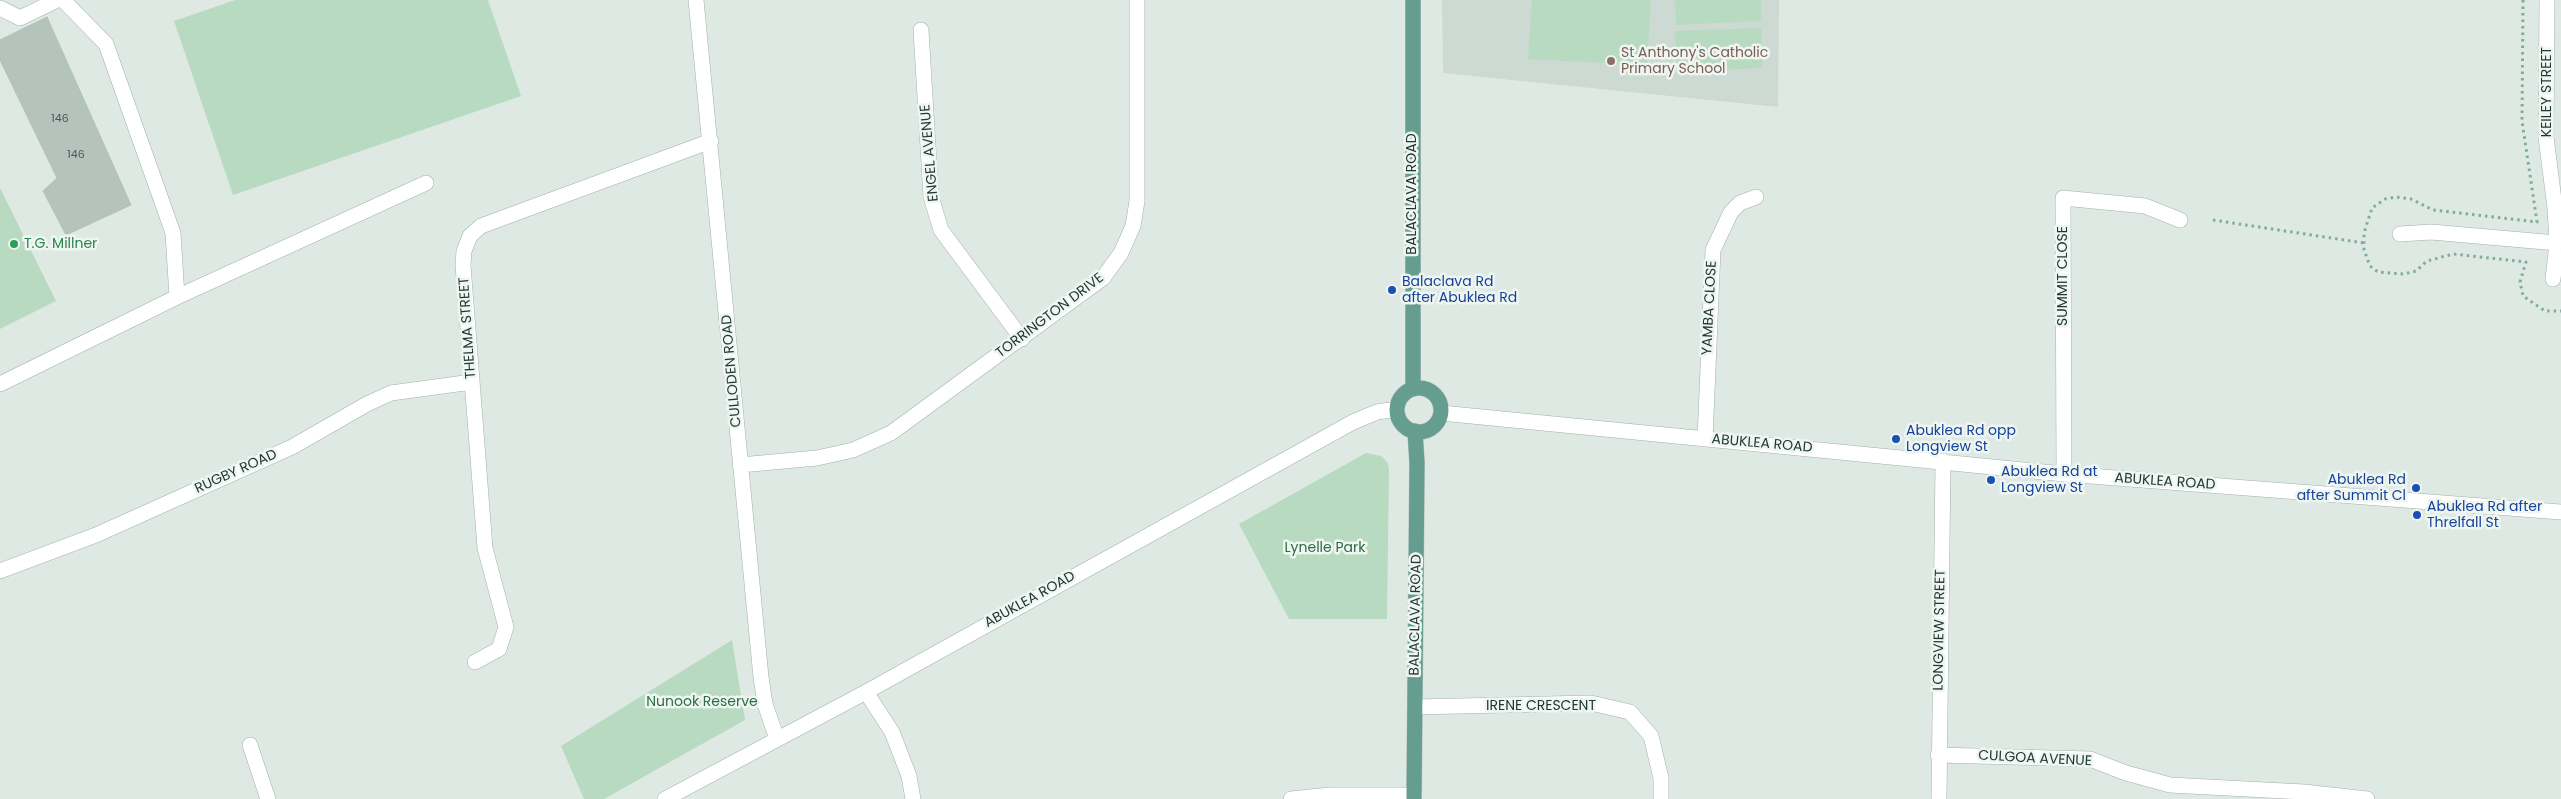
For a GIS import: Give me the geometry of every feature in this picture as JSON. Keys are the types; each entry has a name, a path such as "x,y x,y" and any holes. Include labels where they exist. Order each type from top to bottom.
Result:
{"main road":[{"name":"BALACLAVA ROAD","path":"1413,388 1414,0"},
{"path":"1413,388 1427,389 1434,393 1441,406 1441,413 1434,426 1428,430 1415,431 1401,423 1397,409 1400,398 1413,388"},
{"name":"BALACLAVA ROAD","path":"1414,797 1418,463 1415,431"}],"street":[{"path":"0,8 20,18 57,0"},
{"path":"63,0 106,44 173,233 177,297"},
{"name":"CULLODEN ROAD","path":"696,0 761,677 765,704 777,740"},
{"name":"TORRINGTON DRIVE","path":"740,465 817,458 853,450 890,433 1022,339 1103,278 1121,253 1133,226 1137,201 1137,0"},
{"name":"KEILEY STREET","path":"2547,0 2546,138 2555,208 2557,243 2553,279"},
{"name":"ENGEL AVENUE","path":"921,30 932,197 942,230 1022,339"},
{"name":"THELMA STREET","path":"475,662 499,649 506,627 485,548 463,265 464,251 470,236 481,226 711,141"},
{"path":"0,384 177,297 426,183"},
{"name":"YAMBA CLOSE","path":"1705,439 1713,250 1731,212 1740,203 1756,196"},
{"name":"SUMMIT CLOSE","path":"2064,474 2063,198 2145,206 2180,220"},
{"path":"2400,234 2432,232 2557,243"},
{"name":"RUGBY ROAD","path":"0,571 96,535 292,447 367,404 391,394 472,382"},
{"name":"ABUKLEA ROAD","path":"665,799 866,692 1352,422 1377,412 1397,409"},
{"name":"ABUKLEA ROAD","path":"1441,413 2064,474 2561,512"},
{"name":"LONGVIEW STREET","path":"1939,799 1942,461"},
{"path":"866,692 892,732 909,776 913,799"},
{"name":"IRENE CRESCENT","path":"1415,707 1591,703 1630,712 1652,736 1661,778 1662,799"},
{"path":"250,745 268,799"},
{"name":"CULGOA AVENUE","path":"1938,755 2090,759 2126,773 2170,785 2304,792 2367,799"},
{"path":"1291,799 1330,795 1414,797"}],"path":[{"path":"2523,0 2522,121 2537,222 2433,210 2411,199 2396,197 2385,199 2372,208 2367,220 2364,243 2370,266 2378,272 2404,274 2416,270 2432,259 2453,254 2526,262 2520,282 2524,296 2545,311 2561,311"},
{"path":"2213,220 2364,243"}],"shaded area":[{"name":"St Anthony's Catholic Primary School","path":"1442,0 1779,0 1778,107 1443,73"}],"green space":[{"path":"235,0 488,0 521,96 233,195 174,21"},
{"path":"1532,0 1651,0 1647,65 1528,59"},
{"path":"1675,0 1761,0 1761,21 1676,25"},
{"path":"1761,28 1762,68 1677,72 1675,31"},
{"name":"T.G. Millner","path":"0,188 56,301 0,329"},
{"name":"Lynelle Park","path":"1366,453 1381,456 1387,462 1389,469 1387,619 1289,619 1239,524"},
{"name":"Nunook Reserve","path":"732,640 745,720 604,799 584,799 561,746"}],"building":[{"path":"47,17 131,205 66,235 43,191 57,178 0,60 0,40"}],"place":[{"name":"St Anthony's Catholic Primary School","path":"1611,61"},
{"name":"T.G. Millner","path":"14,244"},
{"name":"Balaclava Rd after Abuklea Rd","path":"1392,290"},
{"name":"Abuklea Rd opp Longview St","path":"1896,439"},
{"name":"Abuklea Rd at Longview St","path":"1991,480"},
{"name":"Abuklea Rd after Summit Cl","path":"2416,488"},
{"name":"Abuklea Rd after Threlfall St","path":"2417,515"}]}
